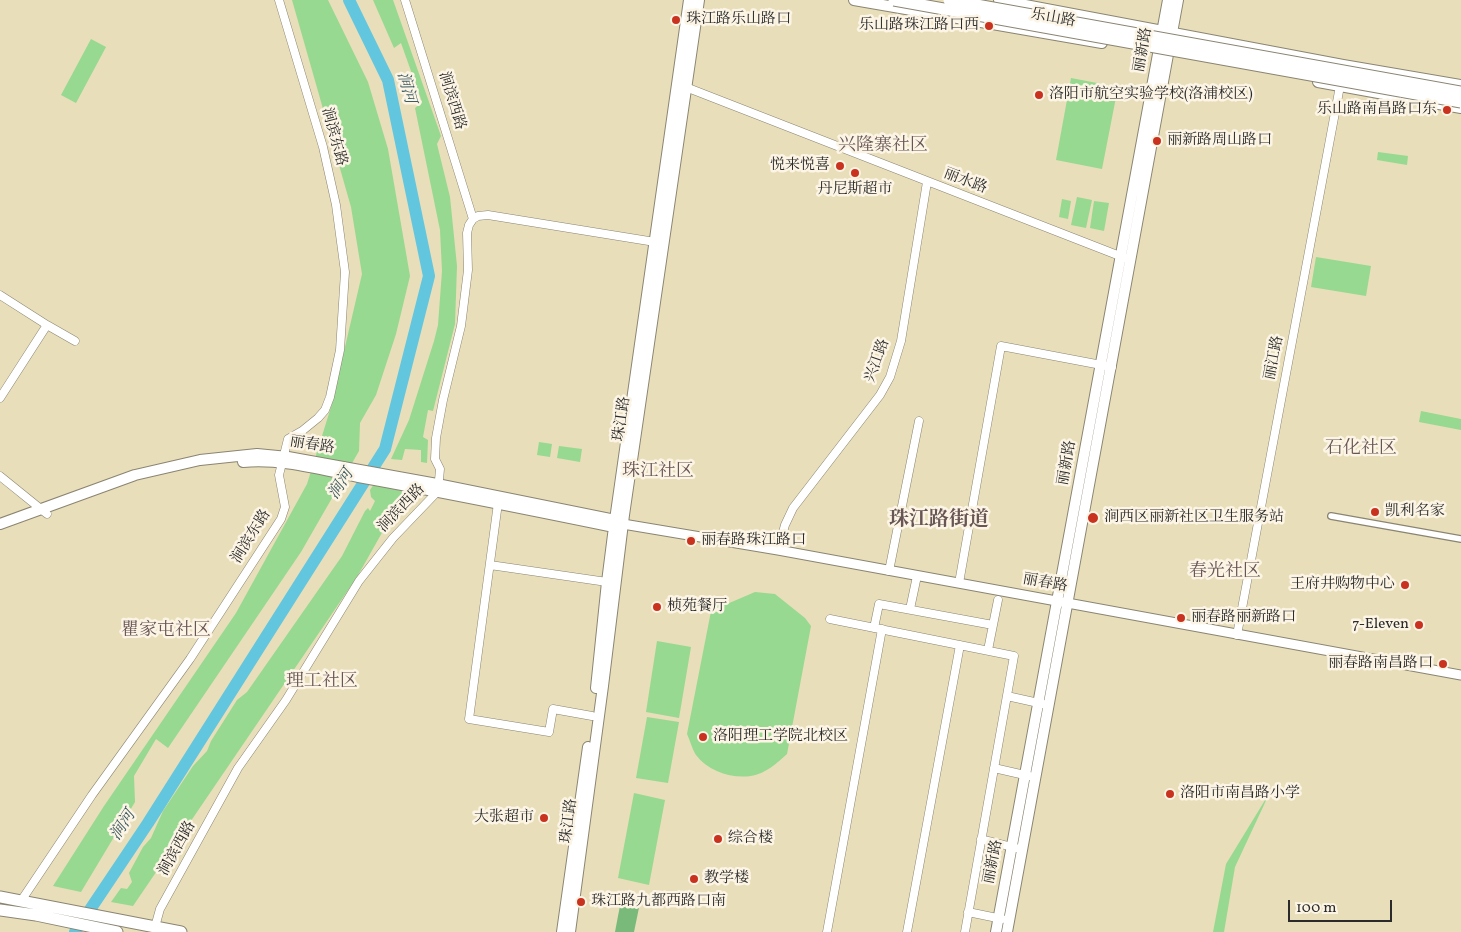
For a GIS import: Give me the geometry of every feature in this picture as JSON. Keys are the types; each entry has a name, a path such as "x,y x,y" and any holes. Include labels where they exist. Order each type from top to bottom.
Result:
{"main road":[{"name":"珠江路","path":"562,932 592,716 607,582 682,86 689,0"},
{"name":"珠江路","path":"570,932 577,887 617,524 655,242 699,0"},
{"name":"乐山路","path":"854,0 1461,85"},
{"path":"894,0 1461,101"},
{"path":"949,0 1461,94"},
{"name":"乐山路","path":"999,0 1340,86 1461,108"},
{"name":"丽新路","path":"1167,43 1168,0"},
{"name":"丽新路","path":"996,932 1004,920 1126,258 1167,43 1178,0"},
{"name":"乐山路","path":"1167,43 1461,94"},
{"name":"乐山路","path":"1167,43 1461,101"},
{"name":"丽春路","path":"0,524 44,512 134,482 199,467 285,460 438,487 617,524"},
{"name":"丽春路","path":"438,487 498,503 617,524"},
{"name":"丽春路","path":"0,530 44,512"},
{"path":"0,897 21,901 38,910 117,932"},
{"path":"0,910 38,910 128,922 181,932"},
{"name":"丽新路","path":"1004,920 1007,932"}],"street":[{"name":"涧滨东路","path":"21,901 92,794 190,659 281,519 285,507 279,475 285,460 288,439 318,418 325,410 330,397 340,350 345,272 336,205 323,147 279,0"},
{"name":"涧滨西路","path":"155,927 160,909 238,768 286,700 359,582 393,538 438,487 440,469 435,459 434,451 443,400 461,326 468,270 467,233 473,219 405,0"},
{"name":"丽水路","path":"682,86 1126,258"},
{"name":"丽江路","path":"1237,635 1340,86"},
{"name":"兴江路","path":"778,550 785,525 793,508 880,395 890,377 901,340 927,182"},
{"path":"473,219 478,216 488,215 655,242"},
{"path":"0,296 75,341"},
{"path":"0,398 47,324"},
{"path":"959,583 1001,346 1107,366"},
{"path":"889,571 918,421"},
{"path":"0,476 44,512"},
{"path":"498,503 469,719 549,732 553,710 592,716"},
{"path":"1332,516 1461,539"},
{"name":"丽春路","path":"617,524 778,550 1461,675"},
{"path":"490,565 607,582"},
{"path":"910,609 917,576"},
{"path":"988,650 998,600"},
{"path":"827,932 878,629 879,604 993,625"},
{"path":"830,619 1014,656 965,932"},
{"path":"907,932 960,645"},
{"path":"1006,696 1044,704"},
{"path":"994,768 1031,776"},
{"path":"981,839 1017,848"},
{"path":"968,912 1004,920"}],"green space":[{"path":"292,0 328,0 368,82 388,149 410,276 396,334 376,395 360,423 359,451 301,552 168,748 156,739 134,776 135,802 81,892 53,886 104,806 236,613 307,484 331,407 362,274 351,207"},
{"path":"373,0 393,0 441,136 437,144 450,197 457,266 455,324 433,411 428,410 423,437 428,440 427,463 421,462 421,450 405,449 402,460 391,459 409,420 438,325 442,271 440,230 415,108 422,102 401,43 394,48"},
{"path":"91,39 106,47 76,103 61,95"},
{"path":"1071,78 1118,87 1102,169 1056,160"},
{"path":"1378,152 1408,156 1407,165 1377,160"},
{"path":"1077,197 1092,200 1086,228 1071,225"},
{"path":"1062,199 1071,201 1068,219 1059,217"},
{"path":"1094,201 1109,203 1104,231 1090,228"},
{"path":"1316,257 1371,266 1366,296 1311,287"},
{"path":"1421,411 1461,419 1461,430 1419,422"},
{"path":"539,442 552,444 550,457 537,455"},
{"path":"559,446 582,449 580,462 557,458"},
{"path":"374,484 405,492 357,577 133,906 111,902 121,888 127,889 132,882 129,873 143,847 151,838 163,811 193,766 207,751 211,741 237,700 247,692 342,556 365,511 368,508 370,511 375,501 371,497 370,490"},
{"path":"755,592 775,594 805,618 811,626 787,754 761,773 744,777 721,773 701,761 696,755 687,734 713,601 727,604"},
{"path":"657,641 691,647 679,718 646,712"},
{"path":"647,717 679,722 668,783 636,778"},
{"path":"1270,792 1235,867 1224,932 1213,932 1226,864"},
{"path":"634,793 665,800 649,885 618,878"},
{"path":"622,895 641,898 634,932 615,932"}],"waterway":[{"name":"涧河","path":"75,932 148,823 385,449 429,276 388,80 349,0"}],"place":[{"name":"珠江路乐山路口","path":"676,20"},
{"name":"乐山路珠江路口西","path":"989,26"},
{"name":"洛阳市航空实验学校(洛浦校区)","path":"1039,95"},
{"name":"乐山路南昌路口东","path":"1447,110"},
{"name":"丽新路周山路口","path":"1157,141"},
{"name":"悦来悦喜","path":"840,166"},
{"name":"丹尼斯超市","path":"855,173"},
{"name":"凯利名家","path":"1375,512"},
{"name":"涧西区丽新社区卫生服务站","path":"1093,518"},
{"name":"丽春路珠江路口","path":"691,541"},
{"name":"王府井购物中心","path":"1405,585"},
{"name":"桢苑餐厅","path":"657,607"},
{"name":"丽春路丽新路口","path":"1181,618"},
{"name":"7-Eleven","path":"1419,625"},
{"name":"丽春路南昌路口","path":"1443,664"},
{"name":"洛阳理工学院北校区","path":"703,737"},
{"name":"洛阳市南昌路小学","path":"1170,794"},
{"name":"大张超市","path":"544,818"},
{"name":"综合楼","path":"718,839"},
{"name":"教学楼","path":"694,879"},
{"name":"珠江路九都西路口南","path":"581,902"}],"district":[{"name":"兴隆寨社区","path":"883,147"},
{"name":"石化社区","path":"1361,450"},
{"name":"珠江社区","path":"658,473"},
{"name":"珠江路街道","path":"939,521"},
{"name":"春光社区","path":"1225,573"},
{"name":"瞿家屯社区","path":"166,632"},
{"name":"理工社区","path":"322,683"}]}
